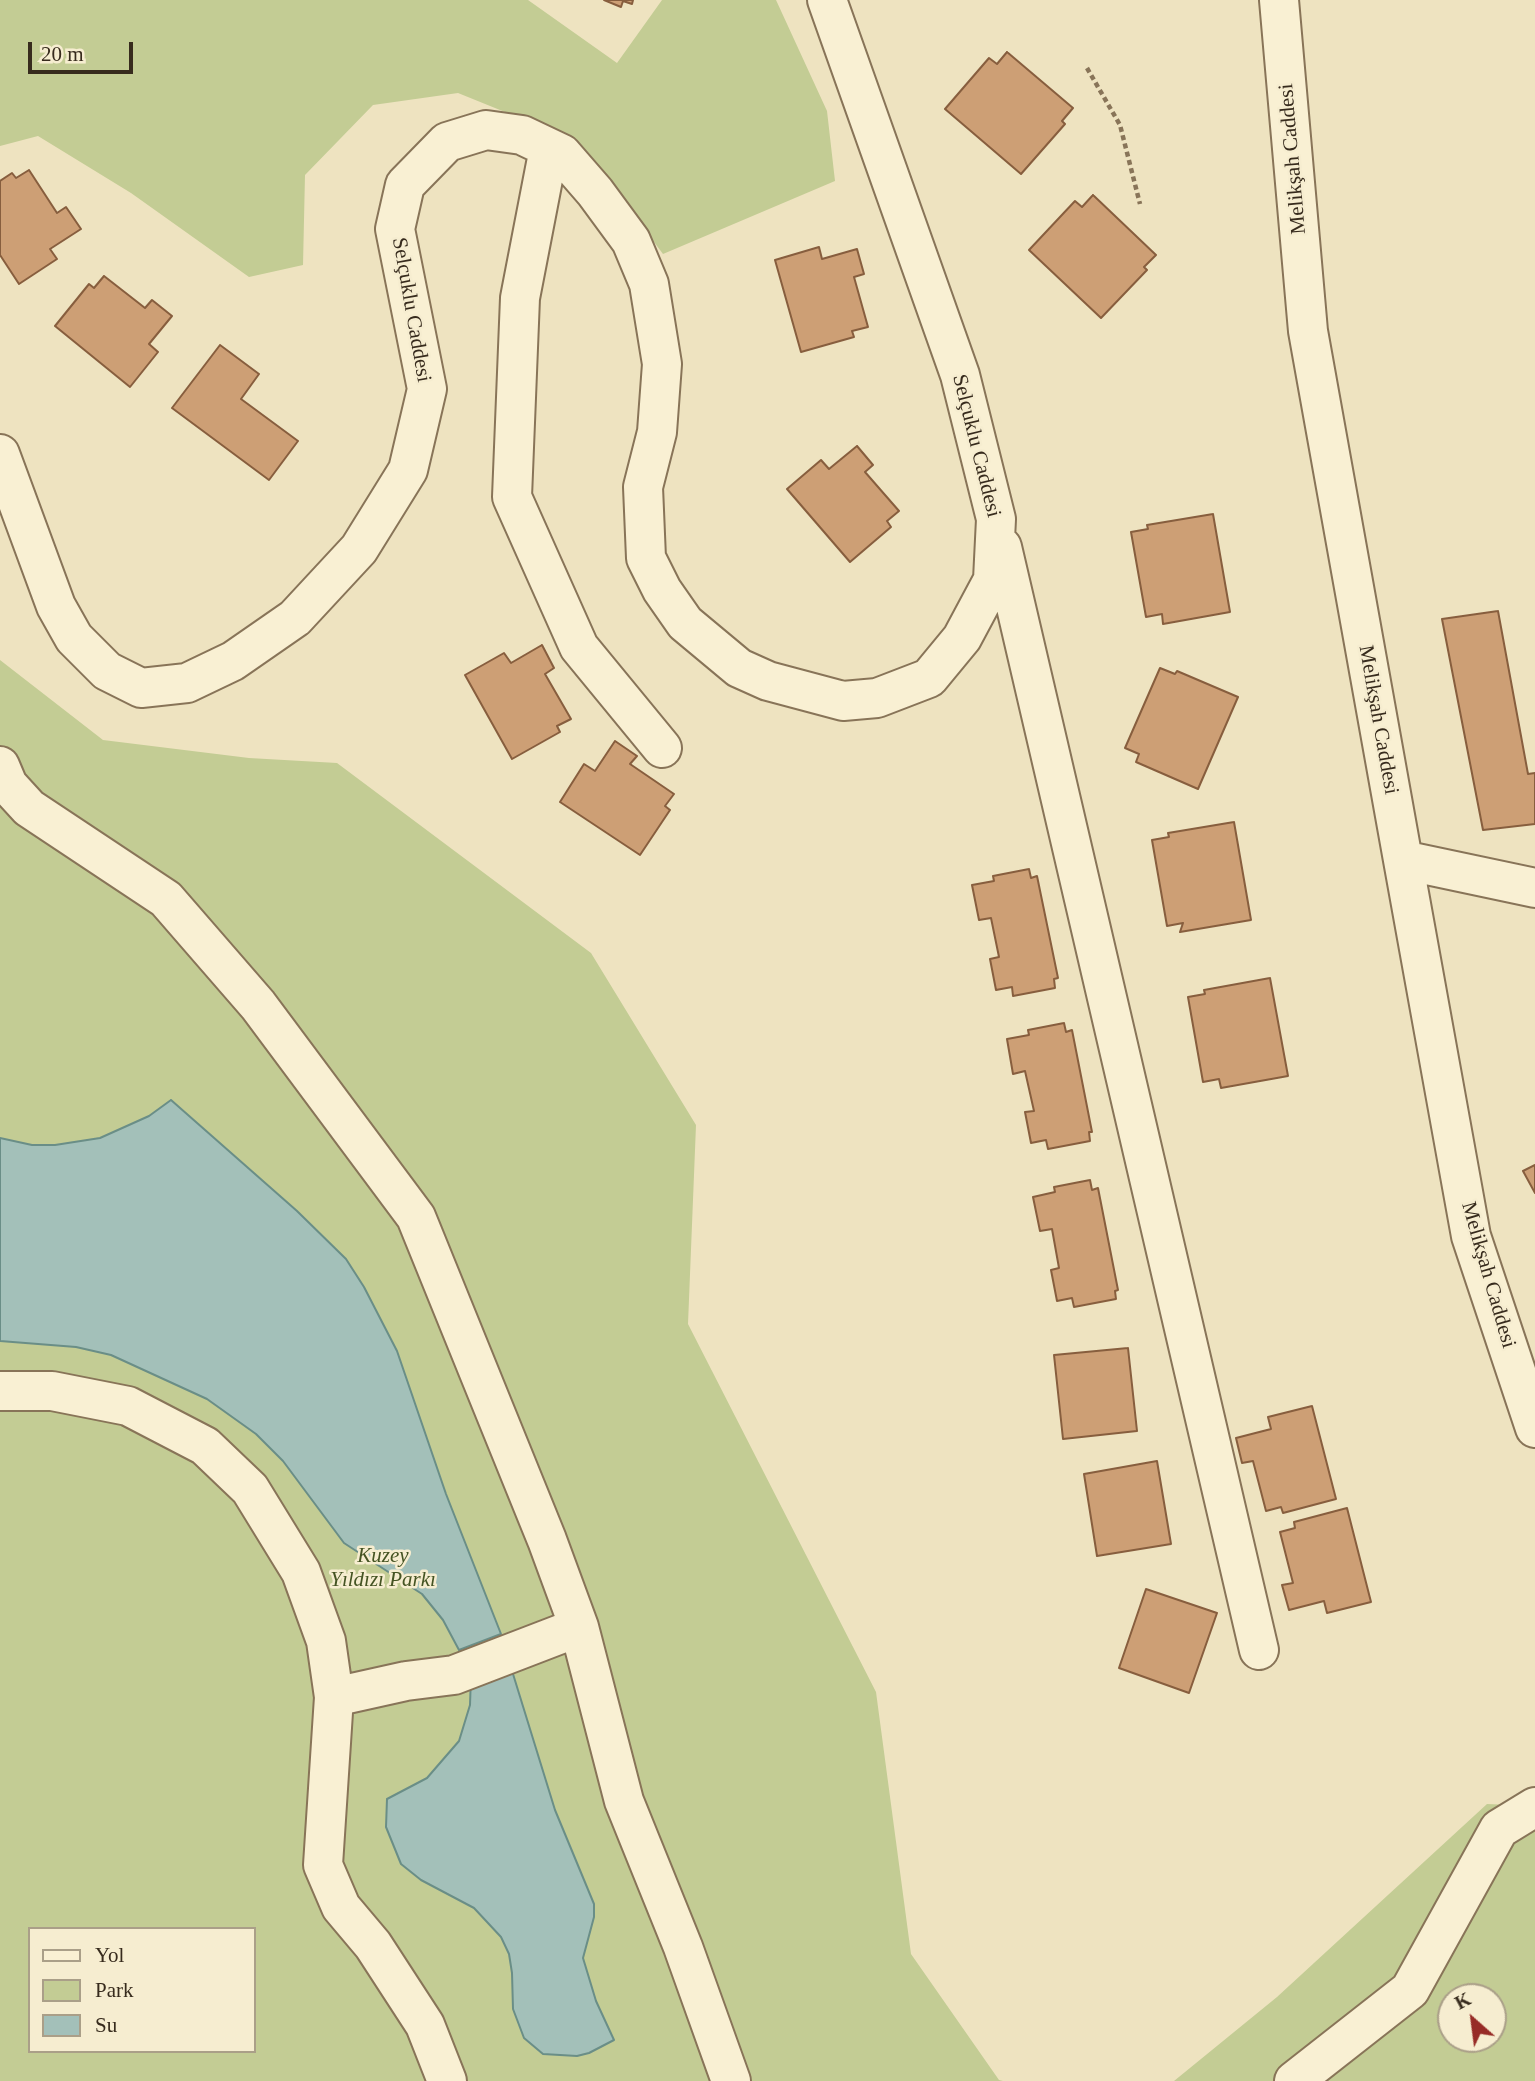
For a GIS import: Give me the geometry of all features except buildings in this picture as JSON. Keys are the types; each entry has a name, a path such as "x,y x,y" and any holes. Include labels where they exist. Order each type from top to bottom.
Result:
{"street":[{"name":"Selçuklu Caddesi","path":"0,454 56,606 74,638 107,671 141,688 187,682 233,662 295,618 359,549 408,470 427,389 395,229 405,185 447,142 486,130 522,135 562,154 595,192 631,241 649,284 662,364 657,432 643,487 646,558 662,590 685,623 739,668 768,681 843,701 877,698 929,678 962,638 993,580 996,519 960,375 827,0"},
{"name":"Melikşah Caddesi","path":"1279,0 1308,331 1471,1236 1535,1428"},
{"path":"549,148 520,298 512,497 579,648 662,748"},
{"path":"996,519 1259,1650"},
{"path":"0,766 8,785 29,808 166,899 258,1005 416,1217 547,1540 579,1627 624,1801 683,1947 731,2081"},
{"path":"1403,860 1535,888"},
{"path":"0,1391 52,1391 128,1406 205,1446 250,1489 301,1572 326,1641 334,1697 323,1865 341,1907 373,1945 425,2025 447,2081"},
{"path":"334,1697 406,1681 454,1675 579,1627"},
{"path":"1294,2081 1410,1990 1499,1829 1535,1807"}],"path":[{"path":"1087,68 1120,125 1140,204"}],"green space":[{"path":"0,0 528,0 617,63 662,0 776,0 827,111 835,181 663,254 579,142 458,93 373,105 305,175 303,265 249,277 131,193 38,136 0,146"},
{"name":"Kuzey Yıldızı Parkı","path":"0,660 103,740 249,758 337,763 591,953 696,1125 688,1324 876,1692 911,1954 999,2080 1003,2081 0,2081"},
{"path":"1487,1804 1535,1806 1535,2081 1174,2081 1277,1997"}],"water":[{"path":"171,1100 297,1211 346,1259 364,1287 397,1351 446,1494 501,1634 459,1650 443,1620 422,1594 344,1543 283,1461 256,1434 207,1399 111,1355 76,1347 0,1341 0,1138 32,1145 55,1145 100,1138 149,1116"},
{"path":"509,1661 555,1810 594,1904 594,1917 583,1958 596,2001 614,2040 577,2056 543,2054 524,2038 513,2009 509,1954 501,1937 474,1908 421,1880 401,1864 386,1827 387,1799 427,1778 459,1741 470,1705 471,1675"}]}
